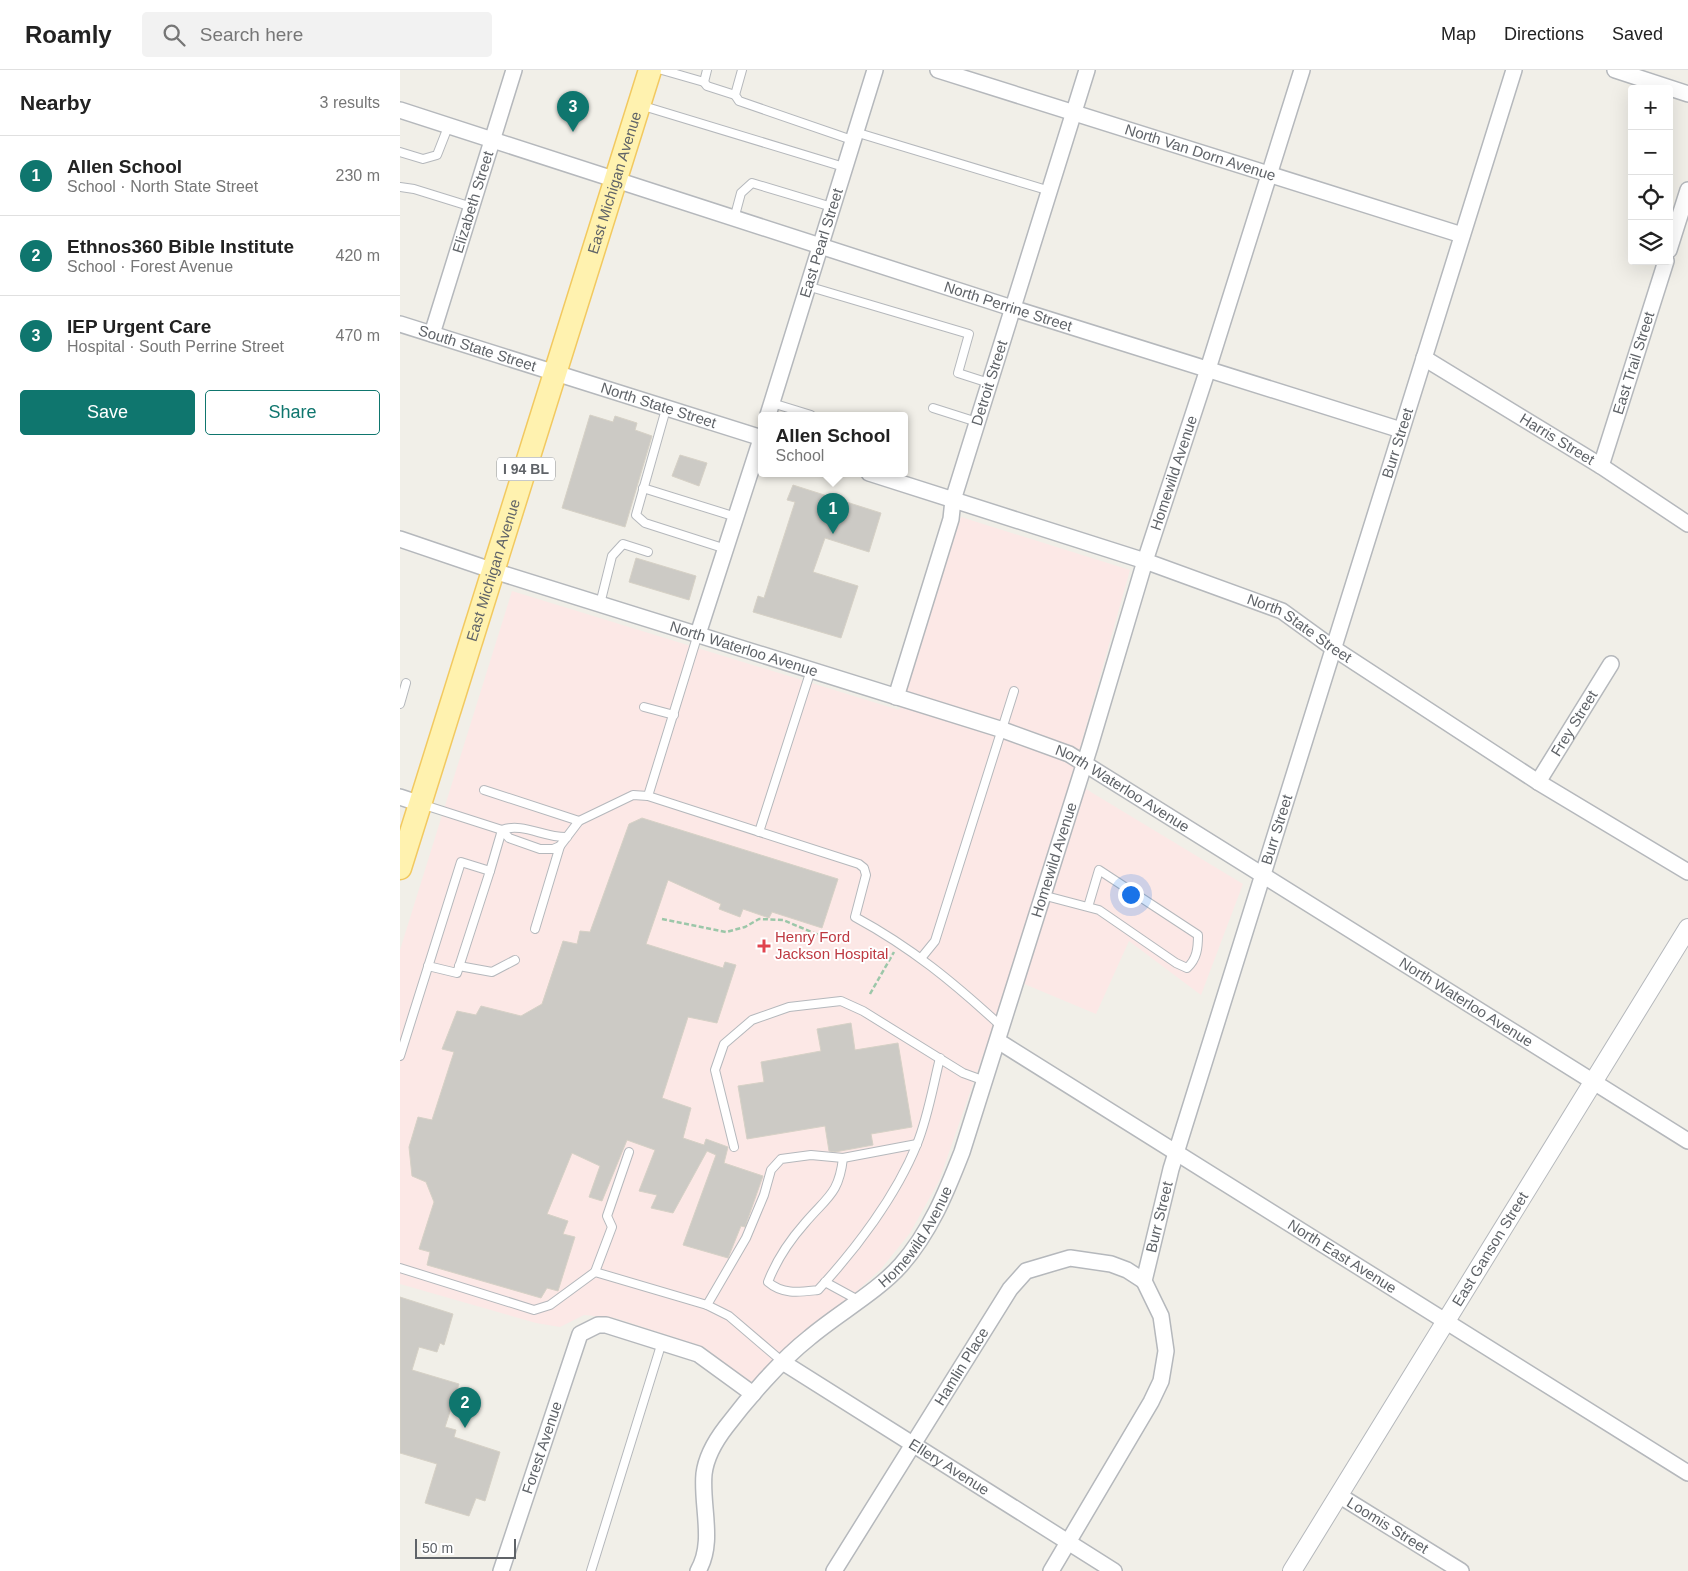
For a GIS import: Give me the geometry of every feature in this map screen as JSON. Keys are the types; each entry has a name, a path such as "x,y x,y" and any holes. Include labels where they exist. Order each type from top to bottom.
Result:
{"main road":[{"name":"East Michigan Avenue","path":"400,868 410,800 494,571 650,70"}],"street":[{"name":"Elizabeth Street","path":"432,334 514,70"},
{"name":"East Pearl Street","path":"770,409 874,70"},
{"name":"North Van Dorn Avenue","path":"938,70 1462,235"},
{"name":"Detroit Street","path":"896,698 951,520 953,500 1087,70"},
{"name":"Homewild Avenue","path":"698,1571 702,1564 707,1540 704,1473 711,1450 726,1427 753,1394 807,1339 900,1267 925,1233 940,1208 962,1152 985,1081 1145,561 1208,369 1302,70"},
{"name":"Burr Street","path":"1144,1281 1176,1152 1514,70"},
{"path":"1615,70 1688,94"},
{"name":"North Perrine Street","path":"400,110 448,128 1401,430"},
{"path":"1673,237 1688,190"},
{"name":"East Trail Street","path":"1601,466 1665,265"},
{"name":"South State Street","path":"400,324 555,374"},
{"name":"Harris Street","path":"1424,358 1601,466 1688,524"},
{"name":"North State Street","path":"555,374 758,436"},
{"path":"698,634 758,449"},
{"name":"North State Street","path":"881,477 1145,561 1265,603 1282,611 1334,648 1538,782 1688,872"},
{"name":"North Waterloo Avenue","path":"400,539 494,571 1002,730 1085,761 1099,773 1688,1142"},
{"name":"Frey Street","path":"1538,782 1611,664"},
{"name":"East Ganson Street","path":"1292,1571 1340,1496 1688,928"},
{"name":"North East Avenue","path":"999,1034 1176,1152 1688,1473"},
{"name":"Hamlin Place","path":"834,1571 1010,1289 1026,1271 1070,1258 1111,1264 1127,1270 1144,1281"},
{"path":"1051,1571 1151,1402 1161,1381 1165,1365 1165,1335 1162,1316 1144,1281"},
{"name":"Forest Avenue","path":"501,1571 575,1344 580,1334 598,1325 606,1325 662,1342"},
{"path":"662,1342 698,1354 753,1394"},
{"name":"Ellery Avenue","path":"784,1363 1114,1571"},
{"name":"Loomis Street","path":"1340,1496 1461,1571"}],"lane":[{"path":"662,70 704,82 707,86 735,96"},
{"path":"704,82 707,70"},
{"path":"742,70 735,96 738,102 1050,191"},
{"path":"640,105 844,167"},
{"path":"400,152 423,159 436,155 448,128"},
{"path":"734,219 742,193 752,183 832,207"},
{"path":"400,187 414,189 472,207"},
{"path":"808,286 970,334 958,373 989,383"},
{"path":"933,408 977,422"},
{"path":"666,409 636,515 645,523 726,549"},
{"path":"770,409 790,412"},
{"path":"643,488 736,517"},
{"path":"600,604 612,556 624,544 648,552"},
{"path":"648,796 698,634"},
{"path":"759,832 811,670"},
{"path":"400,704 406,683"},
{"path":"922,958 935,940 1014,691"},
{"path":"644,707 674,715"},
{"path":"484,790 579,821"},
{"path":"534,929 560,846 579,821 634,795 648,796 859,864 864,868 866,875 855,917 922,958 999,1034"},
{"path":"410,800 502,830 509,838 540,849 553,849 560,846"},
{"path":"502,830 513,826 547,836 567,837"},
{"path":"428,966 457,972 502,830"},
{"path":"400,1056 461,862 490,871"},
{"path":"1042,895 1098,910 1176,963 1187,968 1194,962 1198,934 1099,870 1088,907"},
{"path":"459,966 492,972 515,960"},
{"path":"734,1147 715,1070 724,1044 752,1020 789,1007 841,1001 863,1011 963,1073 985,1081"},
{"path":"843,1158 840,1180 833,1192 804,1224 774,1266 768,1282 775,1288 795,1293 818,1290 887,1203 917,1144 940,1058"},
{"path":"707,1305 746,1238 764,1195 771,1170 781,1159 811,1155 843,1158 917,1144"},
{"path":"400,1268 534,1310 550,1306 595,1272 612,1227 607,1216 629,1152"},
{"path":"595,1272 707,1305 729,1316 784,1363"},
{"path":"825,1282 858,1300"},
{"path":"591,1571 662,1342"}],"path":[{"path":"662,919 726,932 744,927 758,919 783,920 821,936"},
{"path":"870,994 900,943"}],"shaded area":[{"name":"Henry Ford Jackson Hospital","path":"961,517 1130,570 1071,780 1243,884 1201,995 1129,941 1096,1014 1010,978 939,1181 910,1233 881,1269 821,1324 751,1382 738,1375 704,1347 615,1318 584,1315 560,1327 536,1323 400,1284 400,950 512,591 899,710"}],"building":[{"path":"590,415 613,422 615,416 637,423 635,430 652,436 625,527 562,508"},
{"path":"680,455 707,463 699,486 672,476"},
{"path":"793,485 881,513 869,552 825,538 813,572 858,586 841,638 753,612 758,596 764,598 795,502 787,500"},
{"path":"636,558 696,576 689,600 629,582"},
{"path":"642,818 838,879 822,928 772,912 769,918 743,909 740,917 719,909 721,904 668,880 646,944 723,968 725,962 736,965 717,1023 688,1017 662,1098 691,1108 683,1138 704,1145 706,1139 728,1147 724,1163 763,1176 745,1227 741,1226 728,1258 683,1245 716,1155 707,1151 673,1213 651,1208 657,1195 639,1191 655,1150 627,1140 602,1201 589,1197 600,1166 572,1153 547,1214 568,1221 563,1234 575,1237 558,1291 547,1288 541,1298 427,1265 430,1252 419,1249 434,1202 426,1182 412,1176 409,1147 418,1117 432,1120 454,1052 442,1049 457,1011 476,1015 481,1006 521,1016 542,1004 563,941 577,944 580,931 590,932 629,824"},
{"path":"851,1023 855,1050 898,1043 912,1127 871,1134 873,1145 835,1152 829,1151 825,1126 747,1139 738,1086 764,1082 761,1062 821,1051 817,1029"},
{"path":"400,1297 453,1314 444,1345 440,1343 437,1352 419,1347 412,1370 459,1384 445,1427 456,1430 454,1437 500,1452 485,1501 476,1498 469,1516 425,1503 437,1464 400,1453"}],"place":[{"name":"IEP Urgent Care","path":"573,132"},
{"name":"Allen School","path":"833,534"},
{"name":"Henry Ford Jackson Hospital","path":"764,946"},
{"name":"Ethnos360 Bible Institute","path":"465,1428"}]}
